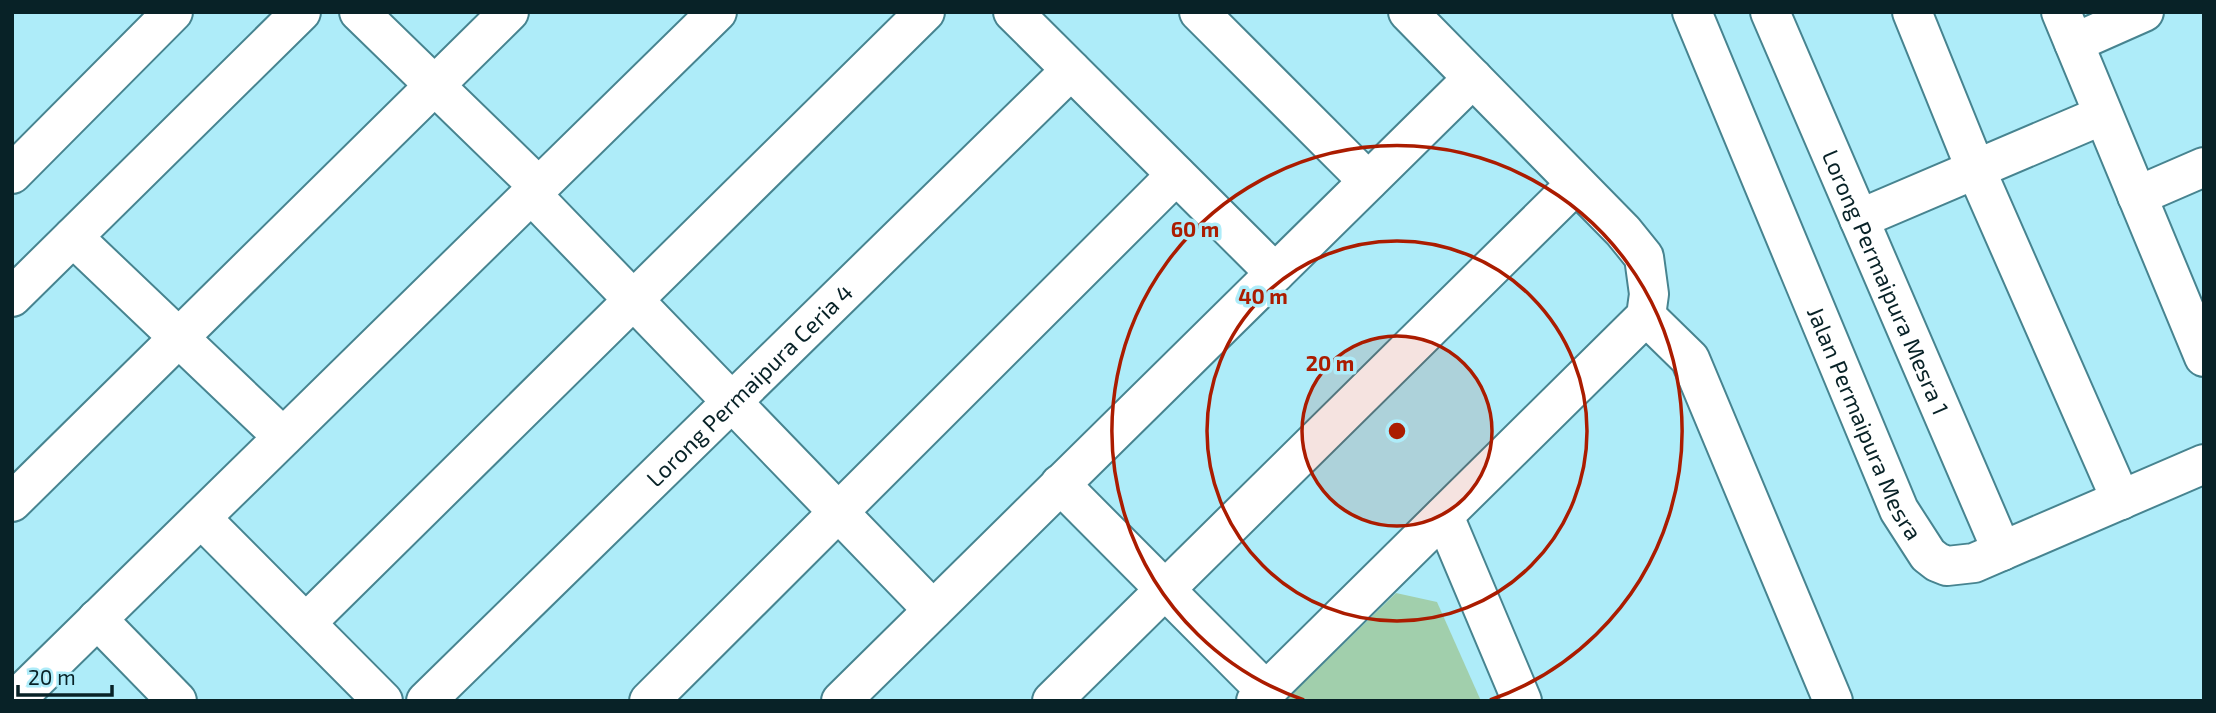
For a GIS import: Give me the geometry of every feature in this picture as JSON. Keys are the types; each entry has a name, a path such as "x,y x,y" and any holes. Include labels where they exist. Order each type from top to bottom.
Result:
{"street":[{"path":"12,174 173,12"},
{"path":"12,298 301,12"},
{"path":"359,12 535,190 633,300 933,610"},
{"path":"12,502 509,12"},
{"path":"14,701 717,12"},
{"path":"306,623 925,12"},
{"path":"1013,12 1275,273"},
{"path":"1199,12 1367,181"},
{"path":"1060,484 1165,590 1261,696 1646,316 1650,294 1644,257 1623,231 1408,12"},
{"name":"Jalan Permaipura Mesra","path":"1692,12 1899,510 1928,555 1947,566 1974,563 2204,464"},
{"name":"Lorong Permaipura Mesra 1","path":"1770,12 2002,551"},
{"path":"1912,12 1976,170 2121,500"},
{"path":"2144,12 2067,28 2204,357"},
{"name":"Lorong Permaipura Ceria 4","path":"426,701 1071,70"},
{"path":"841,701 1473,78"},
{"path":"1859,219 2104,115"},
{"path":"2137,197 2204,167"},
{"path":"649,701 1176,175"},
{"path":"1052,701 1576,184"},
{"path":"73,237 283,437"},
{"path":"1646,316 1690,359 1833,701"},
{"path":"1444,516 1522,701"},
{"path":"201,517 383,701"},
{"path":"97,619 177,701"}],"green space":[{"path":"1396,593 1437,602 1481,701 1285,701"}]}
